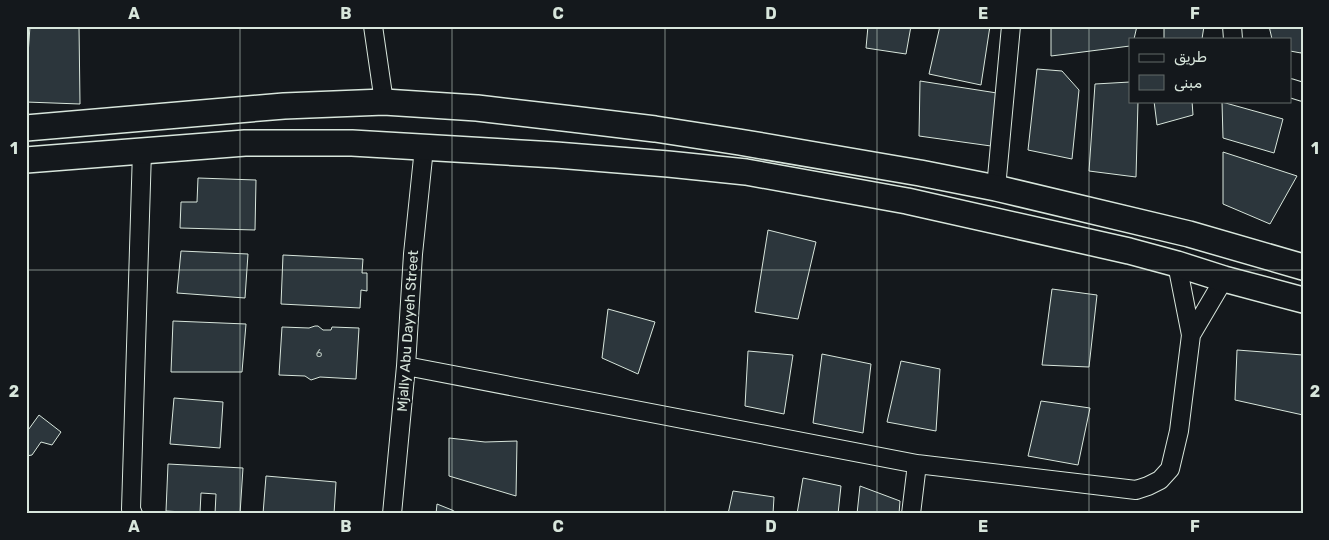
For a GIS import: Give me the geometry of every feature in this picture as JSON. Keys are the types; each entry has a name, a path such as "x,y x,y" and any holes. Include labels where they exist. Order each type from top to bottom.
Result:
{"main road":[{"path":"26,128 284,106 384,102 477,108 655,129 823,156 996,188 1189,234 1303,267"},
{"path":"26,160 245,144 352,143 556,155 746,172 924,205 1129,251 1303,300"},
{"path":"819,185 823,156"}],"street":[{"path":"373,26 384,102"},
{"path":"996,188 1011,26"},
{"name":"Mjally Abu Dayyeh Street","path":"392,514 406,366 413,254 424,148"},
{"path":"133,514 131,499 142,151"},
{"path":"406,366 917,464 1136,490 1160,480 1170,469 1179,431 1191,335 1177,264"},
{"path":"1191,335 1224,279"},
{"path":"911,514 917,464"}],"building":[{"path":"30,26 79,26 80,104 26,102"},
{"path":"868,26 911,26 906,54 866,48"},
{"path":"940,26 990,26 981,85 929,74"},
{"path":"1051,26 1137,26 1134,38 1129,38 1129,46 1051,56"},
{"path":"1164,26 1204,26 1202,38 1164,38"},
{"path":"1269,26 1303,26 1303,47 1301,53 1292,51 1292,38 1272,38"},
{"path":"1037,69 1062,71 1079,90 1072,159 1028,150"},
{"path":"920,81 997,93 991,146 919,136"},
{"path":"1129,82 1129,102 1138,102 1136,177 1089,171 1095,84"},
{"path":"1154,102 1192,102 1193,115 1157,125"},
{"path":"1222,102 1283,119 1274,153 1223,138"},
{"path":"1223,152 1297,176 1270,224 1223,204"},
{"path":"198,178 256,180 255,230 180,228 181,202 197,202"},
{"path":"768,230 816,242 798,319 755,312"},
{"path":"181,251 248,254 245,298 177,293"},
{"path":"283,255 363,259 362,273 367,273 367,291 361,290 360,308 281,304"},
{"path":"1052,289 1097,295 1089,367 1042,365"},
{"path":"608,309 655,322 638,374 602,358"},
{"path":"173,321 246,324 242,372 171,372"},
{"path":"315,326 323,330 331,330 332,327 359,328 356,379 320,377 311,380 305,376 279,375 282,327 309,328"},
{"path":"1237,350 1303,355 1303,415 1235,400"},
{"path":"748,351 793,355 784,414 745,406"},
{"path":"822,354 871,364 863,433 813,423"},
{"path":"901,361 940,369 936,431 887,422"},
{"path":"174,398 223,402 220,448 170,444"},
{"path":"1041,401 1090,408 1078,465 1028,456"},
{"path":"39,415 61,432 52,445 41,442 32,455 26,456 26,433"},
{"path":"449,438 485,442 517,441 516,496 449,476"},
{"path":"168,464 243,468 240,514 215,514 216,494 201,493 200,513 166,511"},
{"path":"266,476 336,482 334,514 263,514"},
{"path":"803,478 841,486 838,514 797,514"},
{"path":"860,486 900,501 899,514 857,514"},
{"path":"733,491 774,497 773,514 728,514"},
{"path":"437,504 452,510 459,514 436,514"}]}
